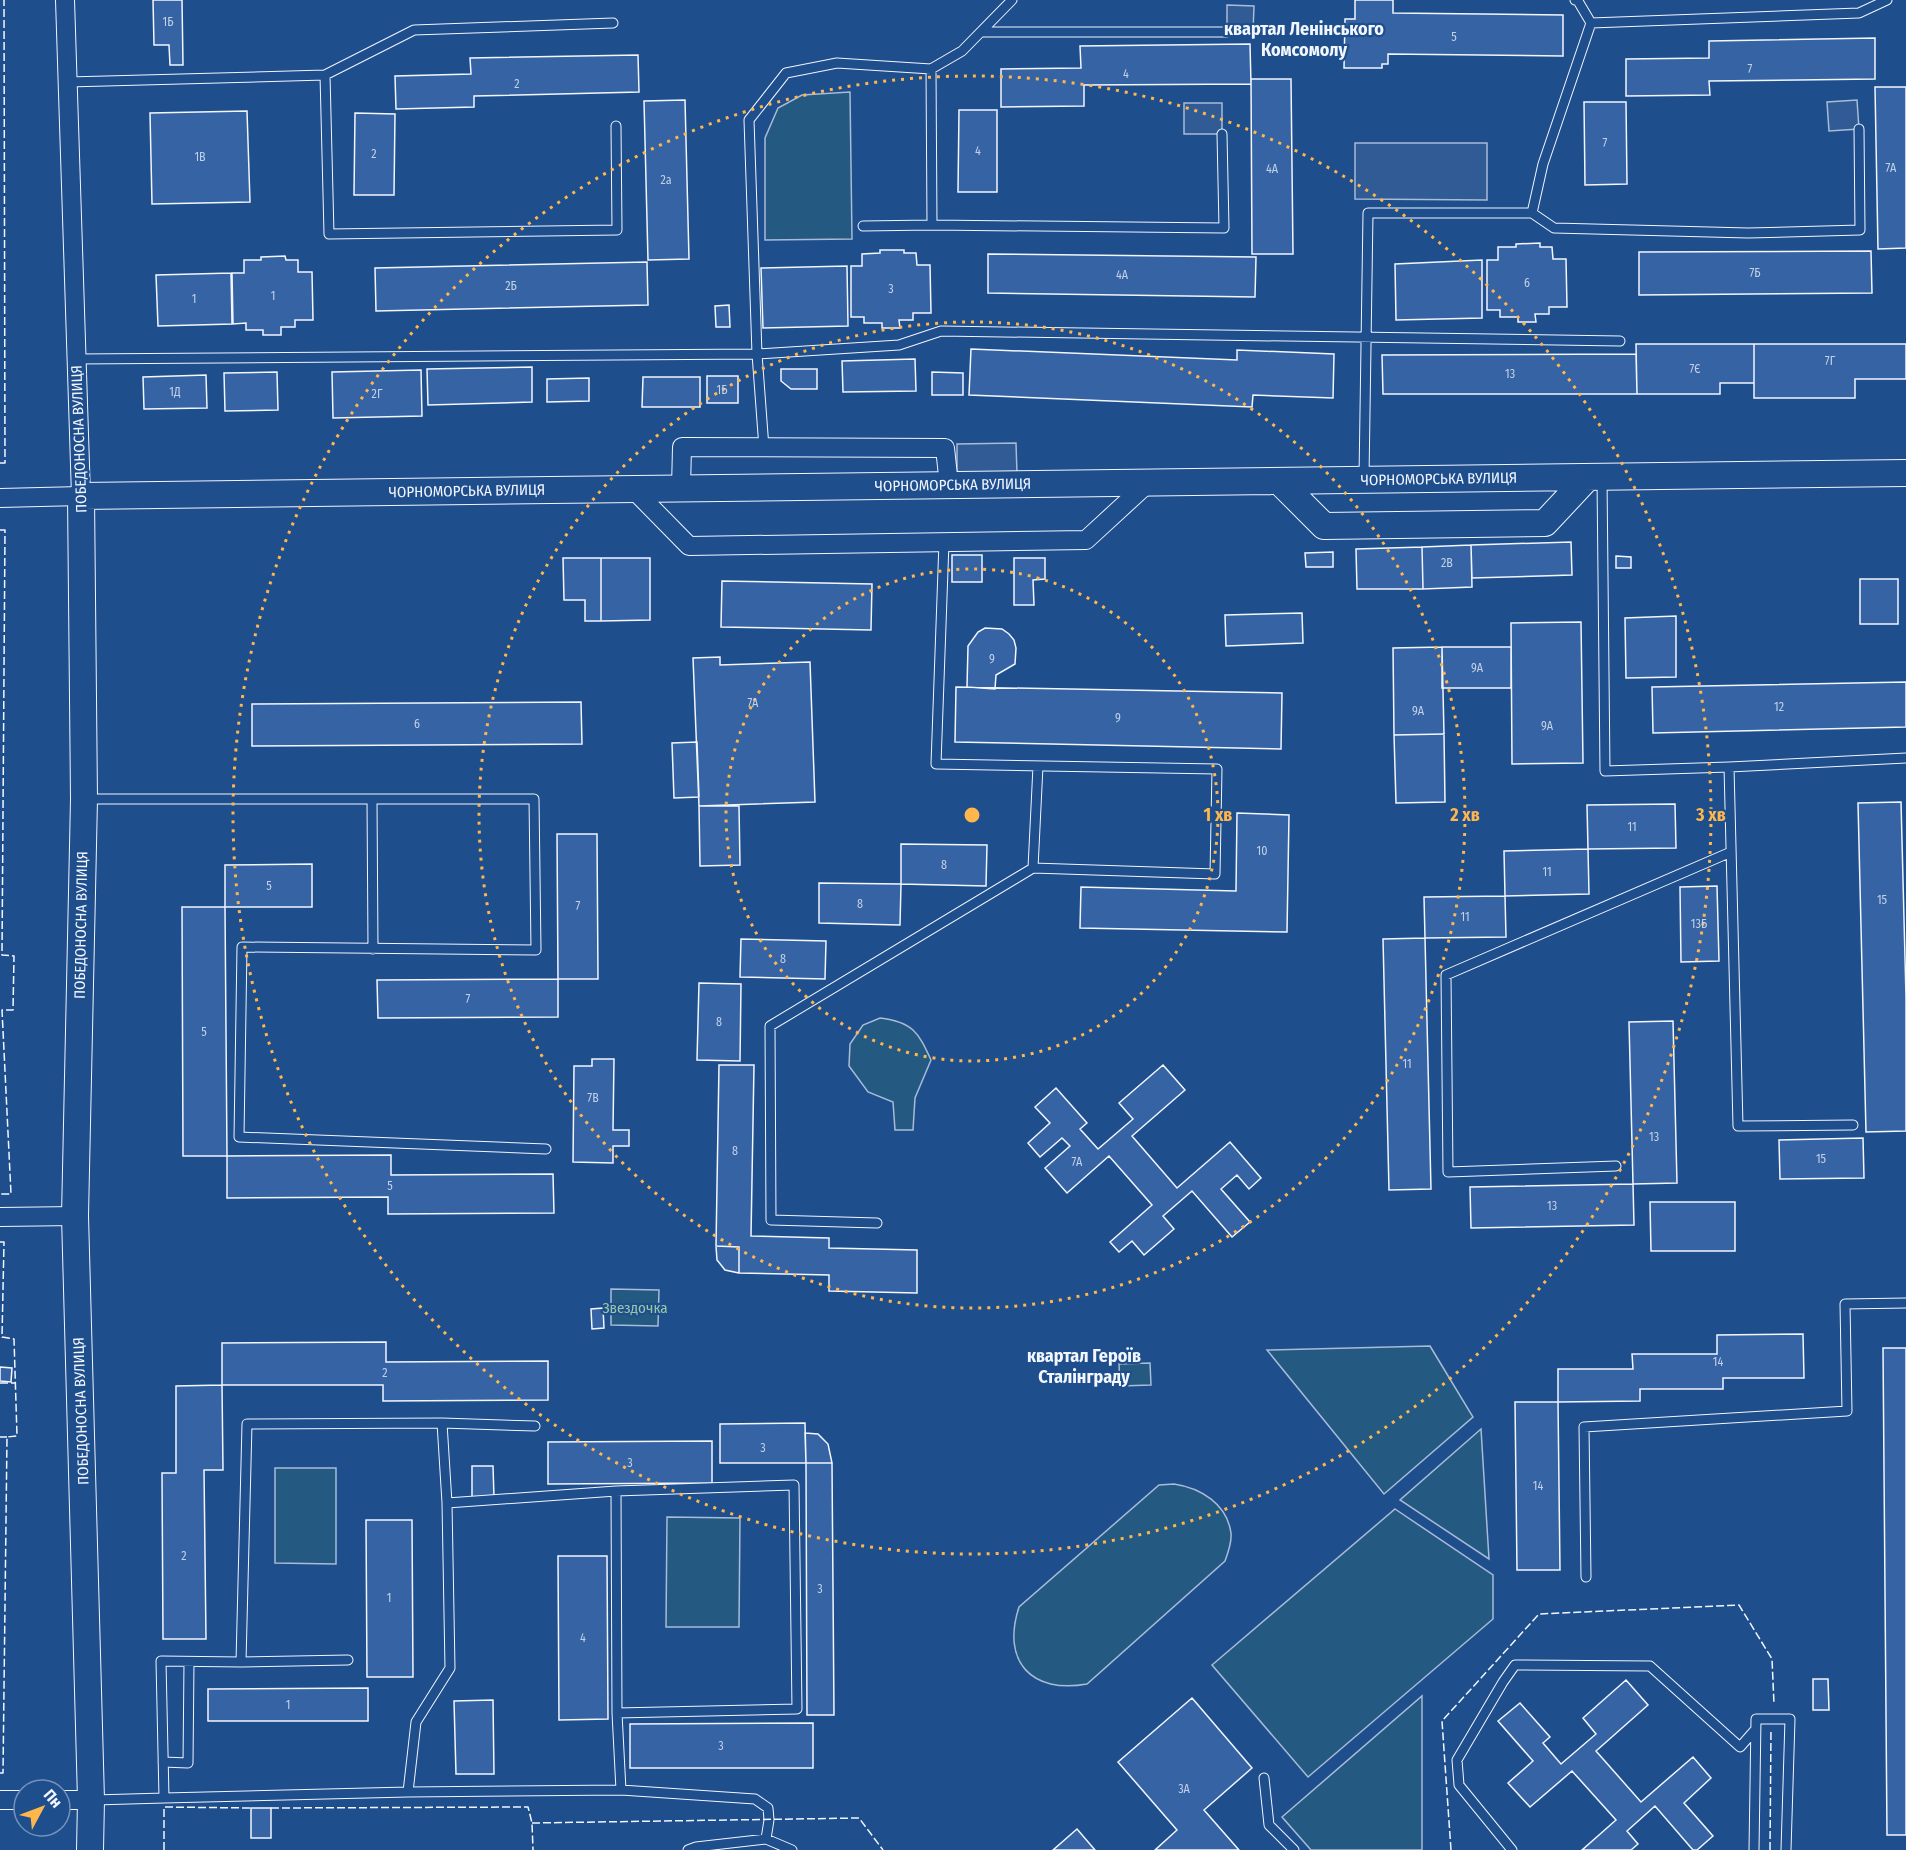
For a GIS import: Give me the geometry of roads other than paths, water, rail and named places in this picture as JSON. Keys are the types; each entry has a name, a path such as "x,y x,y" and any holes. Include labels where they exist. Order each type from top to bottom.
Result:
{"street":[{"name":"ПОБЕДОНОСНА ВУЛИЦЯ","path":"65,0 81,496 84,799 75,1216 91,1800 90,1850"},
{"path":"681,488 682,447 945,448 949,485"},
{"name":"ЧОРНОМОРСЬКА ВУЛИЦЯ","path":"0,498 1906,473"},
{"path":"1279,481 1324,526 1545,523 1594,478"},
{"path":"632,488 689,546 1086,540 1148,483"},
{"path":"0,1217 75,1216"},
{"path":"72,1800 91,1800"}],"lane":[{"path":"764,448 757,354 749,120 786,72 837,63 931,69 962,51 1012,0"},
{"path":"1532,213 1543,164 1591,23 1578,1 1575,0"},
{"path":"1591,23 1859,13 1887,0"},
{"path":"68,82 325,75 414,30 613,22"},
{"path":"982,32 1227,32"},
{"path":"931,69 932,225"},
{"path":"325,75 328,234 617,230 616,126"},
{"path":"1364,480 1368,213 1532,213 1554,228 1748,233 1860,230 1859,129"},
{"path":"863,226 1224,228 1222,134"},
{"path":"77,359 757,354 899,345 941,331 1620,341"},
{"path":"1594,478 1605,771 1906,758"},
{"path":"877,1223 771,1220 770,1026 1033,868 1215,874 1216,769 936,764 944,542"},
{"path":"1033,868 1038,766"},
{"path":"1729,767 1738,1126 1853,1125"},
{"path":"84,799 534,799 536,950 242,948 239,1137 546,1149"},
{"path":"372,799 373,949"},
{"path":"1616,1166 1448,1172 1446,975 1731,852"},
{"path":"1586,1577 1584,1427 1848,1411 1845,1304 1906,1303"},
{"path":"408,1792 416,1722 450,1668 447,1503 442,1423"},
{"path":"241,1662 247,1424 442,1423 535,1426"},
{"path":"447,1503 616,1491 794,1485 797,1709 617,1713"},
{"path":"616,1491 617,1713 621,1791"},
{"path":"164,1798 161,1661 348,1660"},
{"path":"163,1762 188,1763 189,1662"},
{"path":"1512,1850 1459,1785 1457,1760 1515,1665 1650,1666 1740,1747 1755,1730"},
{"path":"1754,1850 1756,1719 1790,1719 1786,1850"},
{"path":"1264,1778 1269,1825 1294,1850"},
{"path":"91,1800 408,1792 621,1791 755,1799 768,1808 766,1839"},
{"path":"688,1850 696,1847 766,1839 792,1850"}],"district":[{"name":"квартал Ленінського Комсомолу","path":"1304,39"},
{"name":"квартал Героїв Сталінграду","path":"1084,1366"}],"park label":[{"name":"Звездочка","path":"635,1308"}]}
